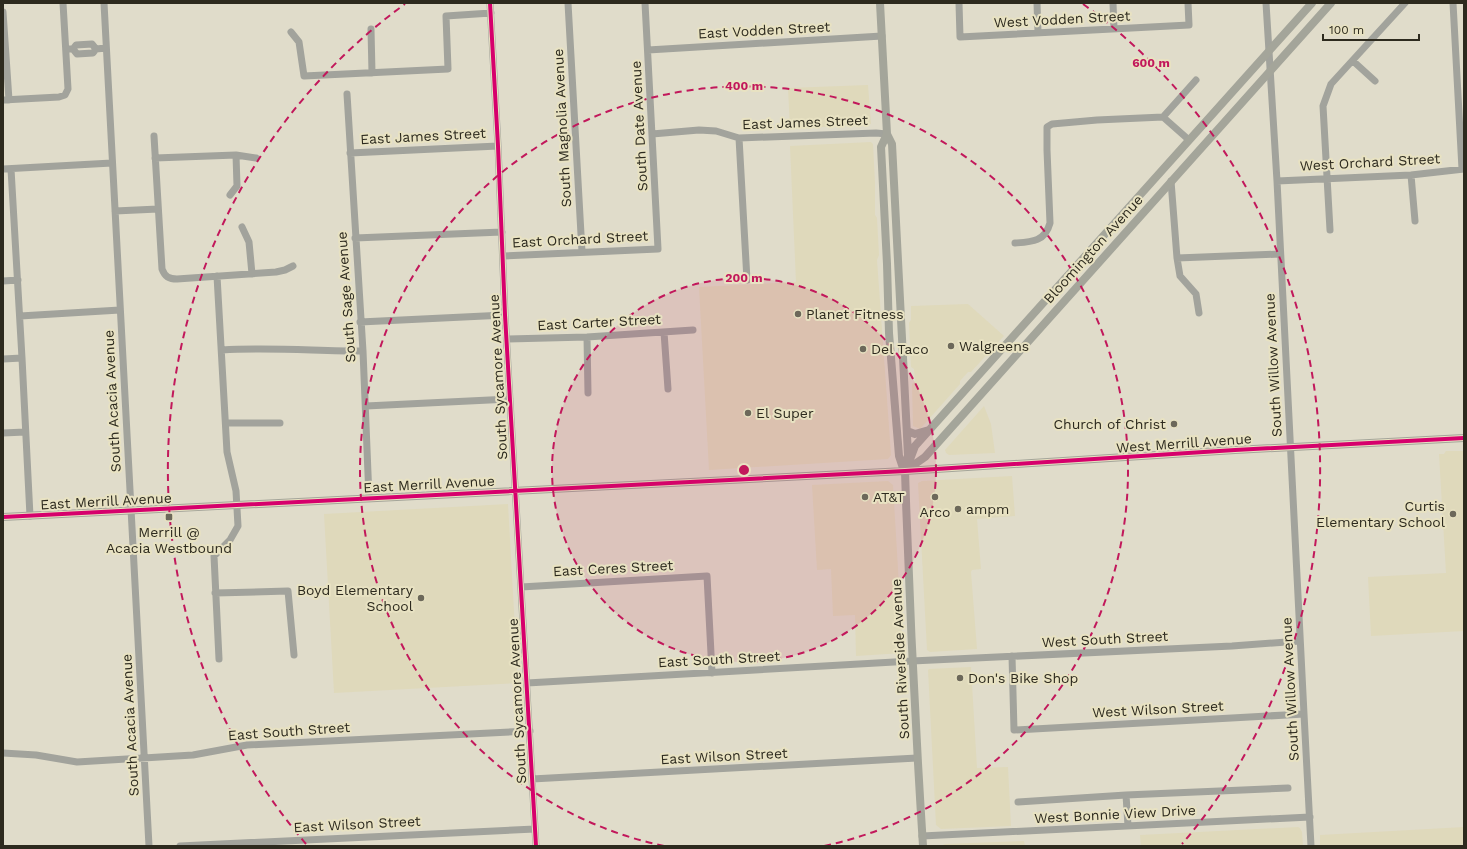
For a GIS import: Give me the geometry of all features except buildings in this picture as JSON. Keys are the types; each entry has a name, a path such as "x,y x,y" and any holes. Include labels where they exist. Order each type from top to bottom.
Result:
{"main road":[{"name":"South Riverside Avenue","path":"880,3 887,134 892,144 907,431 908,456 905,471 912,660 923,846"},
{"name":"Bloomington Avenue","path":"905,471 916,446 1312,3"},
{"name":"Bloomington Avenue","path":"905,471 925,458 1171,180 1331,3"},
{"name":"South Riverside Avenue","path":"887,134 880,147 887,264 889,333 899,456 905,471"},
{"path":"907,431 915,434 931,429"},
{"name":"West Merrill Avenue","path":"905,471 1290,447 1464,438"},
{"name":"East Merrill Avenue","path":"3,517 905,471"}],"street":[{"path":"3,12 6,100 59,97 65,95 68,89 70,49 63,3"},
{"name":"South Acacia Avenue","path":"104,3 149,846"},
{"name":"South Sycamore Avenue","path":"490,3 505,315 536,846"},
{"name":"South Magnolia Avenue","path":"568,3 582,252"},
{"name":"South Date Avenue","path":"645,3 658,248"},
{"name":"West Vodden Street","path":"959,3 960,37 1189,24 1188,3"},
{"path":"1037,3 1038,32"},
{"path":"1112,3 1114,29"},
{"name":"South Willow Avenue","path":"1266,3 1277,181 1311,846"},
{"path":"1330,230 1323,106 1331,84 1405,3"},
{"path":"1453,3 1463,169"},
{"path":"291,32 299,42 304,76 448,69 446,16 491,13"},
{"path":"371,29 372,73"},
{"name":"East Vodden Street","path":"648,50 882,36"},
{"path":"70,49 76,45 84,44 92,44 96,49"},
{"path":"84,44 85,53"},
{"path":"70,49 77,54 93,53 96,49 106,48"},
{"path":"1353,61 1375,81"},
{"path":"1163,117 1196,80"},
{"name":"South Sage Avenue","path":"347,94 366,406 369,498"},
{"path":"1015,243 1035,241 1039,239 1049,228 1047,127 1052,124 1163,117 1189,140"},
{"name":"East James Street","path":"652,134 699,130 716,131 739,138 875,133 887,134"},
{"path":"154,136 162,269 164,275 170,279 252,274 276,272 294,266"},
{"path":"739,138 747,280"},
{"name":"East James Street","path":"350,153 498,146"},
{"path":"155,158 236,155 256,158"},
{"path":"230,195 237,186 236,155"},
{"path":"3,169 112,163"},
{"path":"11,169 30,516"},
{"name":"West Orchard Street","path":"1277,181 1411,175 1463,169"},
{"path":"1411,175 1415,221"},
{"path":"1171,180 1177,258 1180,276 1196,294 1199,313"},
{"path":"115,211 158,209"},
{"path":"242,227 249,242 252,274"},
{"name":"East Orchard Street","path":"355,238 502,232"},
{"name":"East Orchard Street","path":"503,256 658,248"},
{"path":"1177,258 1280,254"},
{"path":"217,276 228,452 236,491 238,526 230,540 214,556 219,659"},
{"path":"3,281 18,280"},
{"path":"20,316 120,310"},
{"path":"360,322 505,315"},
{"name":"East Carter Street","path":"507,339 587,337 693,330"},
{"path":"664,332 668,389"},
{"path":"587,337 588,393"},
{"path":"222,350 250,348 363,352"},
{"path":"3,359 22,358"},
{"path":"366,406 510,399"},
{"path":"227,423 280,423"},
{"path":"3,433 25,432"},
{"name":"East Ceres Street","path":"521,587 707,576 712,673"},
{"path":"215,593 288,591 294,655"},
{"name":"West South Street","path":"912,660 1232,646 1300,641"},
{"name":"West Wilson Street","path":"1012,656 1014,730 1304,714"},
{"name":"East South Street","path":"527,683 912,660"},
{"name":"East South Street","path":"3,753 36,755 77,762 193,755 247,745 530,731"},
{"name":"East Wilson Street","path":"532,779 917,758"},
{"path":"1018,802 1126,795 1288,788"},
{"path":"1126,795 1128,826"},
{"name":"West Bonnie View Drive","path":"922,836 1310,817"},
{"name":"East Wilson Street","path":"180,846 535,829"}],"shaded area":[{"path":"868,85 871,124 790,129 788,88"},
{"path":"871,142 873,144 875,215 877,218 879,255 877,260 891,455 888,459 709,470 699,287 796,282 790,146"},
{"path":"968,304 1004,336 971,372 968,372 960,381 960,384 920,429 913,426 912,384 915,381 914,369 911,367 909,323 911,320 911,306"},
{"path":"984,406 991,424 995,453 949,455 946,453 945,450"},
{"name":"Curtis Elementary School","path":"1446,451 1464,451 1464,631 1371,636 1368,577 1446,573 1439,454 1444,454"},
{"path":"1012,476 1015,516 977,519 981,569 972,570 971,572 977,649 930,652 927,650 918,483 922,481"},
{"path":"888,481 893,485 903,653 856,656 855,615 833,616 831,569 817,570 812,485"},
{"name":"Boyd Elementary School","path":"508,504 518,683 334,693 324,514"},
{"path":"971,667 977,768 1008,767 1011,826 941,829 936,825 928,670"},
{"path":"1298,827 1302,832 1303,846 1141,846 1140,835"},
{"path":"1464,827 1464,846 1320,846 1320,835"},
{"path":"1024,841 1025,846 940,846 945,844"}],"cycle path":[{"path":"490,3 505,315 536,846"},
{"path":"3,517 905,471 1235,450 1464,438"}],"place":[{"name":"Planet Fitness","path":"798,314"},
{"name":"Walgreens","path":"951,346"},
{"name":"Del Taco","path":"863,349"},
{"name":"El Super","path":"748,413"},
{"name":"Church of Christ","path":"1174,424"},
{"name":"AT&T","path":"865,497"},
{"name":"Arco","path":"935,497"},
{"name":"ampm","path":"958,509"},
{"name":"Curtis Elementary School","path":"1453,514"},
{"name":"Merrill @ Acacia Westbound","path":"169,517"},
{"name":"Boyd Elementary School","path":"421,598"},
{"name":"Don's Bike Shop","path":"960,678"}]}
